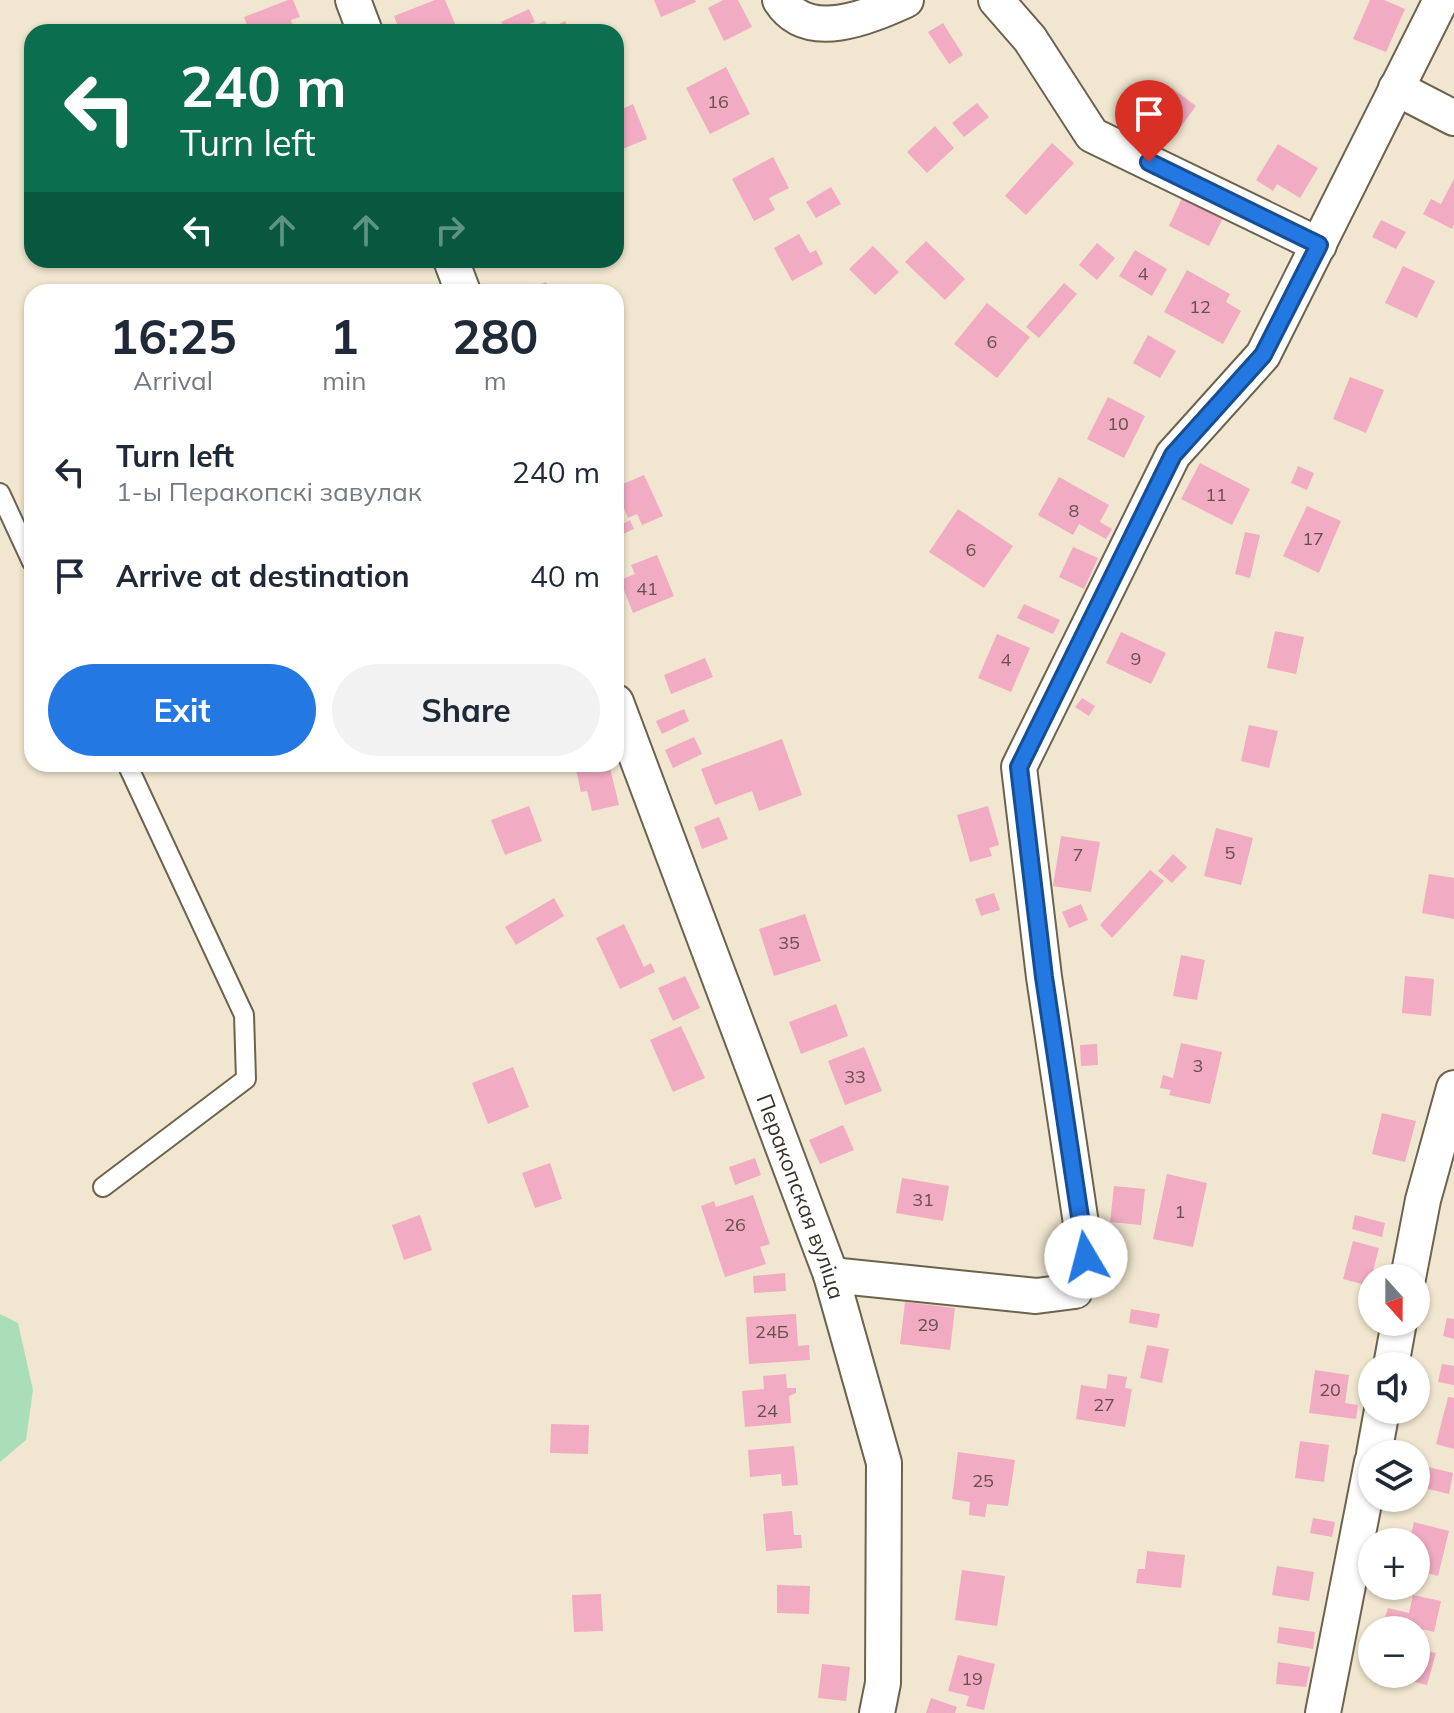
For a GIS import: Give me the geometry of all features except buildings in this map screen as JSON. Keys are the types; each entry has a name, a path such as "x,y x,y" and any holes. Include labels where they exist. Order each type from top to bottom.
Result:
{"street":[{"path":"353,0 362,24"},
{"path":"780,0 786,10 808,20 834,25 869,16 906,0"},
{"path":"996,0 1030,39 1092,135 1319,245"},
{"path":"831,1275 1036,1296 1075,1291 1086,1257 1044,977 1019,767 1173,455 1263,355 1441,0"},
{"path":"1396,88 1454,118"},
{"name":"Перакопская вуліца","path":"624,723 831,1275 884,1463 883,1683 877,1713"},
{"path":"1411,1264 1423,1200 1454,1088"},
{"path":"1323,1713 1362,1512"}],"lane":[{"path":"0,493 24,545"},
{"path":"103,1187 246,1079 244,1015 131,772"}],"green space":[{"path":"0,1314 18,1323 33,1390 26,1440 0,1462"}],"route":[{"path":"1086,1257 1044,977 1019,767 1173,455 1263,355 1319,245 1149,162"}]}
